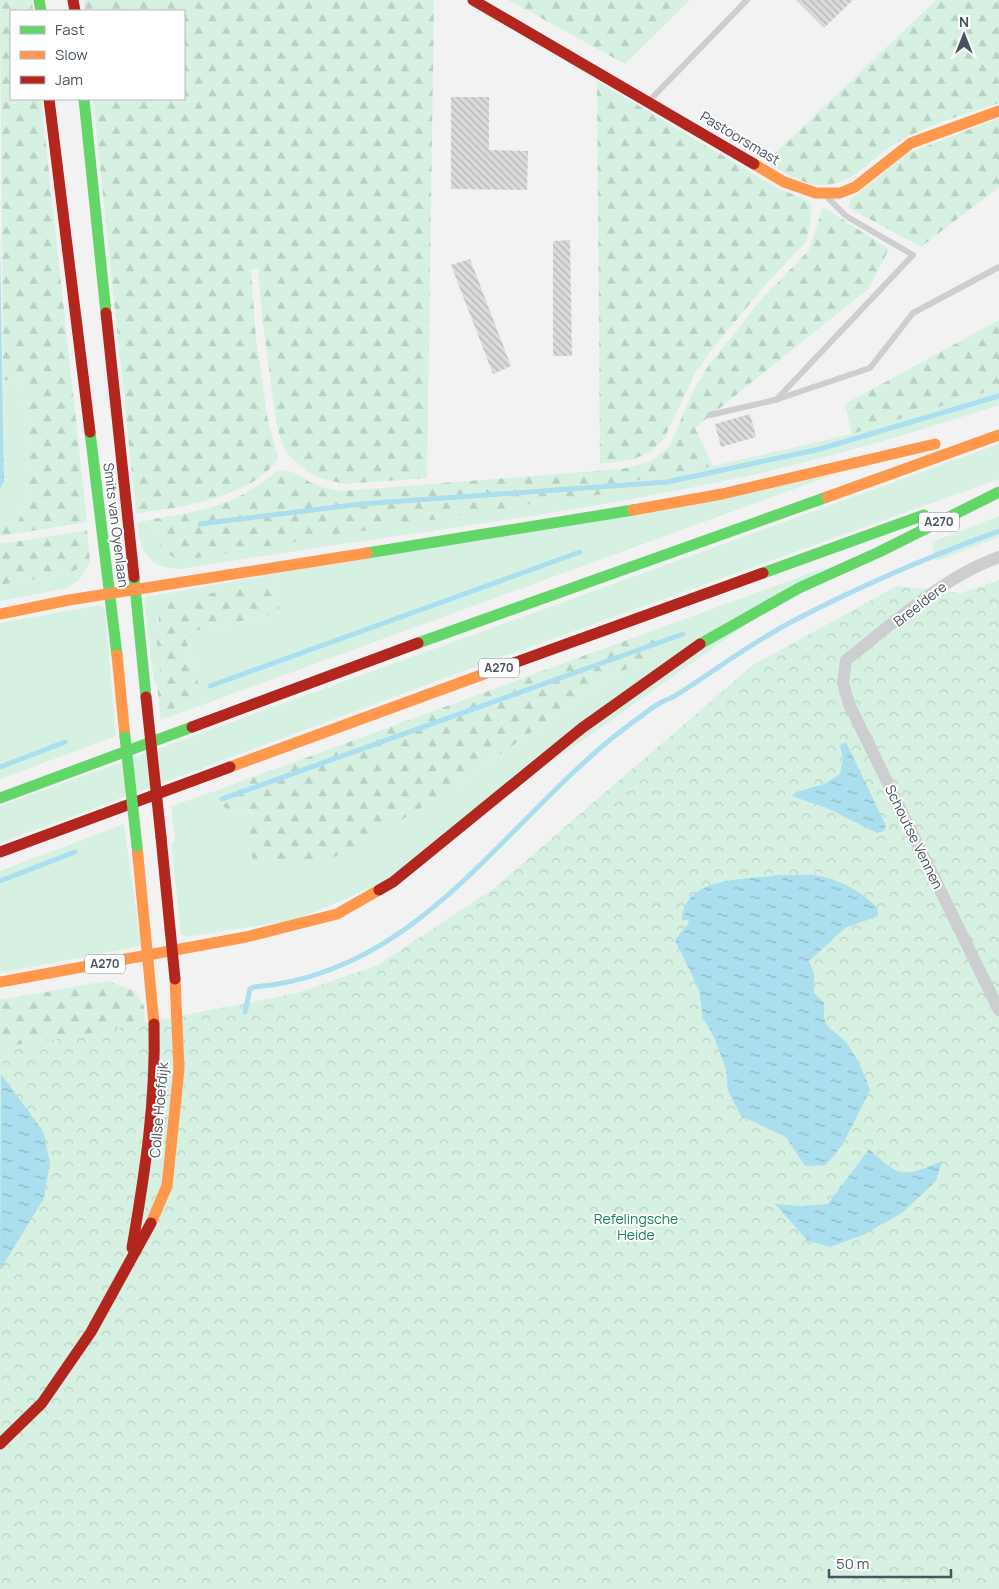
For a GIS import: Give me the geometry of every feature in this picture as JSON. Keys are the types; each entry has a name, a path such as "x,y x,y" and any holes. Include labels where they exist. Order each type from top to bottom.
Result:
{"main road":[{"name":"Pastoorsmast","path":"474,0 649,101 784,182 824,194 840,193 855,187 890,158 926,136 999,111"},
{"name":"Smits van Oyenlaan","path":"49,100 72,299 110,594 149,956"},
{"name":"Smits van Oyenlaan","path":"84,100 174,950"},
{"path":"0,614 110,594 635,510 722,494 999,430"},
{"path":"0,798 396,651 999,435"},
{"name":"A270","path":"0,852 600,631 999,490"},
{"name":"A270","path":"0,982 149,956 310,922 337,914 369,896 414,865 597,717 692,649 799,588 879,552 999,490"},
{"name":"Collse Hoefdijk","path":"0,1444 42,1403 91,1332 160,1206 167,1186 179,1069 174,950"},
{"name":"Collse Hoefdijk","path":"129,1264 153,1119 154,1013 149,956"}],"street":[{"name":"Breeldere","path":"846,660 952,579 977,565 999,557"},
{"name":"Schoutse Vennen","path":"846,660 843,683 849,704 999,1010"}],"lane":[{"path":"649,101 747,0"},
{"path":"776,400 913,255 846,216 824,194"},
{"path":"710,415 776,400 870,368 914,313 999,266"}],"green space":[{"path":"0,0 32,0 33,10 10,10 10,100 41,100 87,522 0,536 0,525 18,522 28,500 23,381 3,380"},
{"path":"84,0 434,0 427,478 344,484 319,478 308,472 288,455 282,444 276,421 262,316 258,268 251,270 256,338 268,421 278,458 267,471 252,482 234,491 193,504 136,513 93,100 185,100 185,10 85,10"},
{"path":"508,0 690,0 625,64"},
{"path":"936,0 999,0 999,103 945,121 905,138 860,171 843,181 833,184 807,183 766,162"},
{"path":"597,81 777,188 807,200 811,205 811,220 806,242 766,284 710,352 694,375 664,439 651,451 632,460 600,464"},
{"path":"999,118 999,187 921,247 849,208 850,200 908,153"},
{"path":"823,207 889,249 868,289 695,428 713,466 638,480 620,492 538,503 183,560 169,554 161,546 153,519 189,513 219,505 247,492 277,471 282,470 292,472 317,485 341,491 621,469 650,462 669,447 694,389 709,365 759,302 809,250"},
{"path":"999,320 999,388 852,434 845,404"},
{"path":"3,380 23,381 28,500 18,522 0,525 0,487 4,481"},
{"path":"999,388 999,405 826,457 720,482 586,507 182,569 161,566 154,562 144,551 138,534 137,523 153,519 159,543 620,492 638,480 713,466 852,434"},
{"path":"999,444 999,479 507,655 0,843 0,806"},
{"path":"835,474 161,720 160,715 182,704 198,682 185,636 193,631 280,613 275,582 157,617 161,678 157,684 154,681 144,601 146,597"},
{"path":"999,516 999,537 936,561 932,542"},
{"path":"87,530 90,563 67,574 0,585 0,544"},
{"path":"90,563 79,580 67,588 0,601 0,585 67,574"},
{"path":"827,567 380,884 295,920 186,937 181,934 171,843 175,842 171,806 215,791 220,803 226,808 247,810 255,817 457,785 606,679 666,650 657,629"},
{"name":"Refelingsche Heide","path":"999,580 999,1589 0,1589 0,1047 66,1038 297,993 376,966 493,889 753,665 897,586 961,593"},
{"path":"275,582 280,613 193,631 185,636 198,682 197,690 182,704 160,715 157,684 161,678 157,645 159,606 166,601"},
{"path":"100,605 105,608 116,736 0,779 0,623"},
{"path":"657,629 666,650 606,679 457,785 362,845 329,859 253,860 246,832 255,817 247,810 226,808 220,803 215,791"},
{"path":"124,824 141,946 0,973 0,871"},
{"path":"107,981 135,991 144,1006 148,1074 0,1270 0,1000"}],"water":[{"path":"0,237 4,481 0,489"},
{"path":"846,742 886,826 884,831 877,833 827,808 792,796 796,792 824,784 840,774 843,758 840,745"},
{"path":"778,875 814,875 832,879 856,890 877,907 878,916 845,928 809,961 814,973 814,993 824,1002 826,1024 851,1049 870,1090 843,1144 826,1165 805,1166 786,1137 741,1116 728,1091 726,1069 714,1037 703,1018 699,990 675,940 689,923 688,920 682,920 685,905 705,887 720,882"},
{"path":"1,1074 43,1131 50,1163 44,1198 0,1270"},
{"path":"869,1149 888,1166 903,1172 919,1170 942,1161 936,1181 903,1212 865,1234 830,1247 808,1241 775,1204 801,1206 828,1204"}],"building":[{"path":"796,0 853,0 824,28"},
{"path":"451,97 489,97 489,150 528,151 527,190 451,189"},
{"path":"570,240 572,356 553,356 553,241"},
{"path":"470,259 511,366 493,374 451,265"},
{"path":"750,414 756,437 721,447 715,424"}],"waterway":[{"path":"200,524 361,504 667,482 820,449 999,396"},
{"path":"245,1012 250,989 314,975 368,953 416,921 460,884 588,759 655,706 676,695 765,637 820,607 896,572 999,531"},
{"path":"210,686 580,552"},
{"path":"222,799 683,634"},
{"path":"0,767 65,742"},
{"path":"0,881 75,852"}],"traffic: fast":[{"path":"39,0 41,10"},
{"path":"84,100 106,313"},
{"path":"90,432 117,655"},
{"path":"700,644 799,588 879,552 999,492"},
{"path":"418,643 827,497"},
{"path":"367,553 633,510"},
{"path":"763,573 924,515"},
{"path":"134,577 146,697"},
{"path":"0,798 192,727"},
{"path":"125,737 137,846"}],"traffic: slow":[{"path":"754,164 784,182 816,193 840,193 855,187 911,143 999,111"},
{"path":"827,497 999,435"},
{"path":"633,510 722,494 935,444"},
{"path":"0,614 69,600 367,553"},
{"path":"117,655 125,737"},
{"path":"230,767 503,667"},
{"path":"137,846 154,1024"},
{"path":"0,982 246,937 337,914 379,890"},
{"path":"151,1223 167,1186 179,1069 175,979"}],"traffic: jam":[{"path":"73,0 75,10"},
{"path":"473,0 754,164"},
{"path":"49,100 90,432"},
{"path":"106,313 134,577"},
{"path":"503,667 763,573"},
{"path":"192,727 418,643"},
{"path":"379,890 393,882 582,728 700,644"},
{"path":"146,697 161,837"},
{"path":"0,852 230,767"},
{"path":"161,837 175,979"},
{"path":"132,1248 145,1164 151,1109 154,1024"},
{"path":"0,1444 42,1403 91,1332 151,1223"}]}
